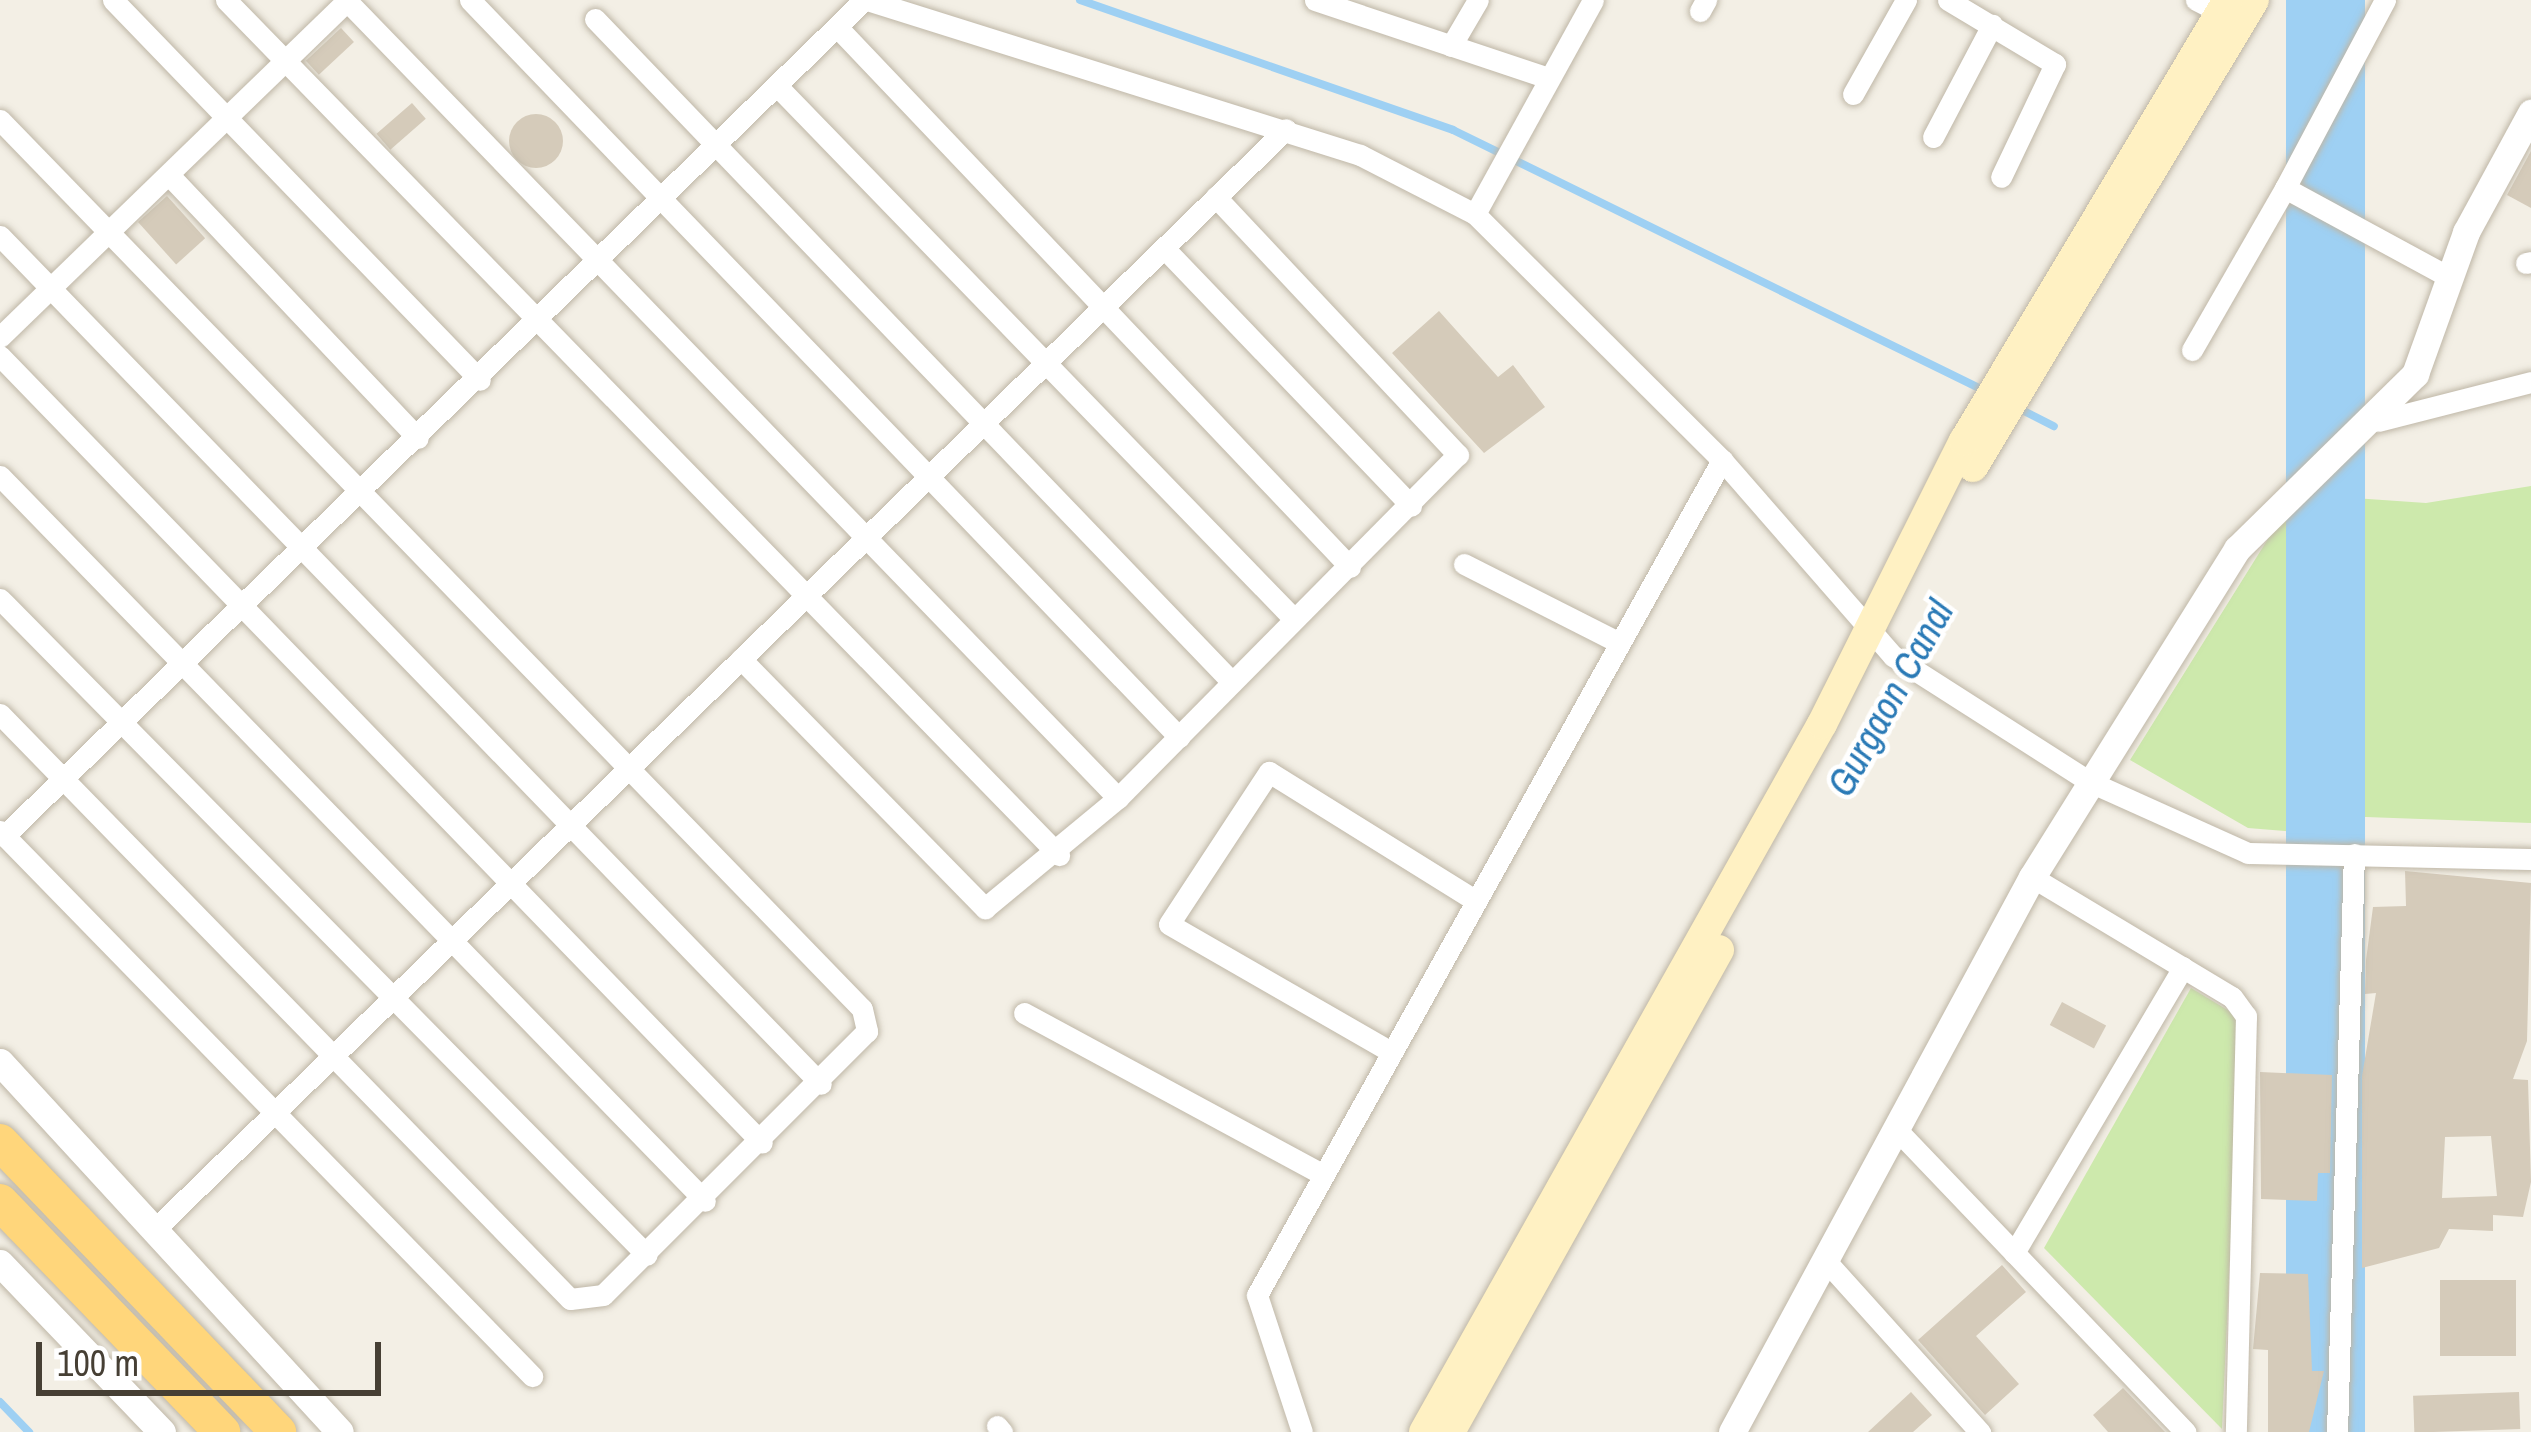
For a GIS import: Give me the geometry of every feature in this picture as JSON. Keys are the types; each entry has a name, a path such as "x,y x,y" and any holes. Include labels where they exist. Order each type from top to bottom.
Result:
{"highway":[{"path":"0,1142 278,1432"},
{"path":"0,1202 222,1432"}],"main road":[{"path":"1450,1432 1885,646 1973,445 2254,0"},
{"path":"2019,368 2215,4"},
{"path":"1424,1432 1885,646"}],"street":[{"path":"113,0 481,380"},
{"path":"226,0 1059,855"},
{"path":"0,337 348,0 1118,798"},
{"path":"470,0 660,205 1179,736"},
{"path":"532,1376 2,833 64,780 720,150 866,0 1286,129 1475,214 1722,460 1885,646 2090,782 2210,843 2354,854 2531,859"},
{"path":"1315,0 1378,10 1451,46 1548,78"},
{"path":"1451,46 1478,0"},
{"path":"1475,214 1593,0"},
{"path":"1853,94 1906,0"},
{"path":"1948,0 2056,69 2001,177"},
{"path":"2192,350 2385,0"},
{"path":"595,20 1232,682"},
{"path":"1933,136 1992,25"},
{"path":"839,28 1099,311 1350,567"},
{"path":"781,90 1294,620"},
{"path":"1732,1432 2032,877 2259,517 2378,421 2415,374 2450,277 2531,113"},
{"path":"0,120 867,1016 821,1084 705,1201 603,1295 570,1299 0,714"},
{"path":"156,1228 1286,129"},
{"path":"169,175 418,438"},
{"path":"2285,188 2450,277"},
{"path":"741,659 985,908 1059,855 1118,798 1455,462 1455,445 1216,197"},
{"path":"0,236 299,555 821,1084"},
{"path":"1164,248 1411,506"},
{"path":"0,356 762,1143"},
{"path":"2378,421 2531,382"},
{"path":"1302,1432 1254,1306 1320,1173 1470,897 1722,460"},
{"path":"0,476 186,662 705,1201"},
{"path":"1464,564 1616,641"},
{"path":"0,598 647,1255"},
{"path":"1386,1049 1169,924 1269,772 1470,897"},
{"path":"2338,1432 2354,854"},
{"path":"2032,877 2232,997 2252,1038 2236,1432"},
{"path":"2014,1252 2183,967"},
{"path":"1024,1013 1320,1173"},
{"path":"0,1061 340,1432"},
{"path":"1896,1129 2186,1432"},
{"path":"1825,1260 1980,1432"},
{"path":"0,1263 162,1432"}],"green space":[{"path":"2531,486 2531,823 2311,815 2310,833 2248,828 2130,760 2296,494 2426,503"},
{"path":"2191,988 2241,1018 2222,1429 2044,1248"}],"water":[{"path":"2286,0 2365,0 2365,1432 2286,1432"}],"building":[{"path":"341,28 354,42 319,75 306,61"},
{"path":"412,103 426,119 390,150 377,134"},
{"path":"536,114 555,122 563,141 555,160 536,168 517,160 509,141 517,122"},
{"path":"2531,151 2531,208 2507,195"},
{"path":"167,196 205,238 176,264 138,222"},
{"path":"1439,311 1498,377 1513,365 1545,407 1484,453 1392,353"},
{"path":"2405,871 2531,883 2527,1041 2513,1079 2528,1080 2531,1182 2523,1217 2493,1215 2493,1231 2449,1229 2439,1248 2362,1268 2362,1076 2376,993 2365,994 2366,960 2373,907 2406,906","holes":["2491,1136 2497,1196 2442,1198 2445,1137"]},
{"path":"2062,1002 2106,1025 2094,1048 2050,1025"},
{"path":"2260,1072 2332,1075 2330,1173 2318,1173 2317,1201 2261,1199"},
{"path":"2002,1265 2026,1292 1976,1336 2019,1384 1985,1415 1918,1340"},
{"path":"2260,1273 2308,1274 2312,1371 2324,1371 2309,1432 2268,1432 2268,1350 2253,1349"},
{"path":"2440,1280 2516,1280 2516,1356 2440,1356"},
{"path":"2123,1388 2165,1432 2108,1432 2093,1415"},
{"path":"1911,1392 1932,1415 1913,1432 1868,1432"},
{"path":"2519,1392 2520,1429 2414,1432 2413,1396"}],"waterway":[{"path":"1080,0 1453,130 1985,391"},
{"path":"2020,409 2054,426"},
{"path":"0,1402 29,1432"}],"water label":[{"name":"Gurgaon Canal","path":"1890,698"}]}
